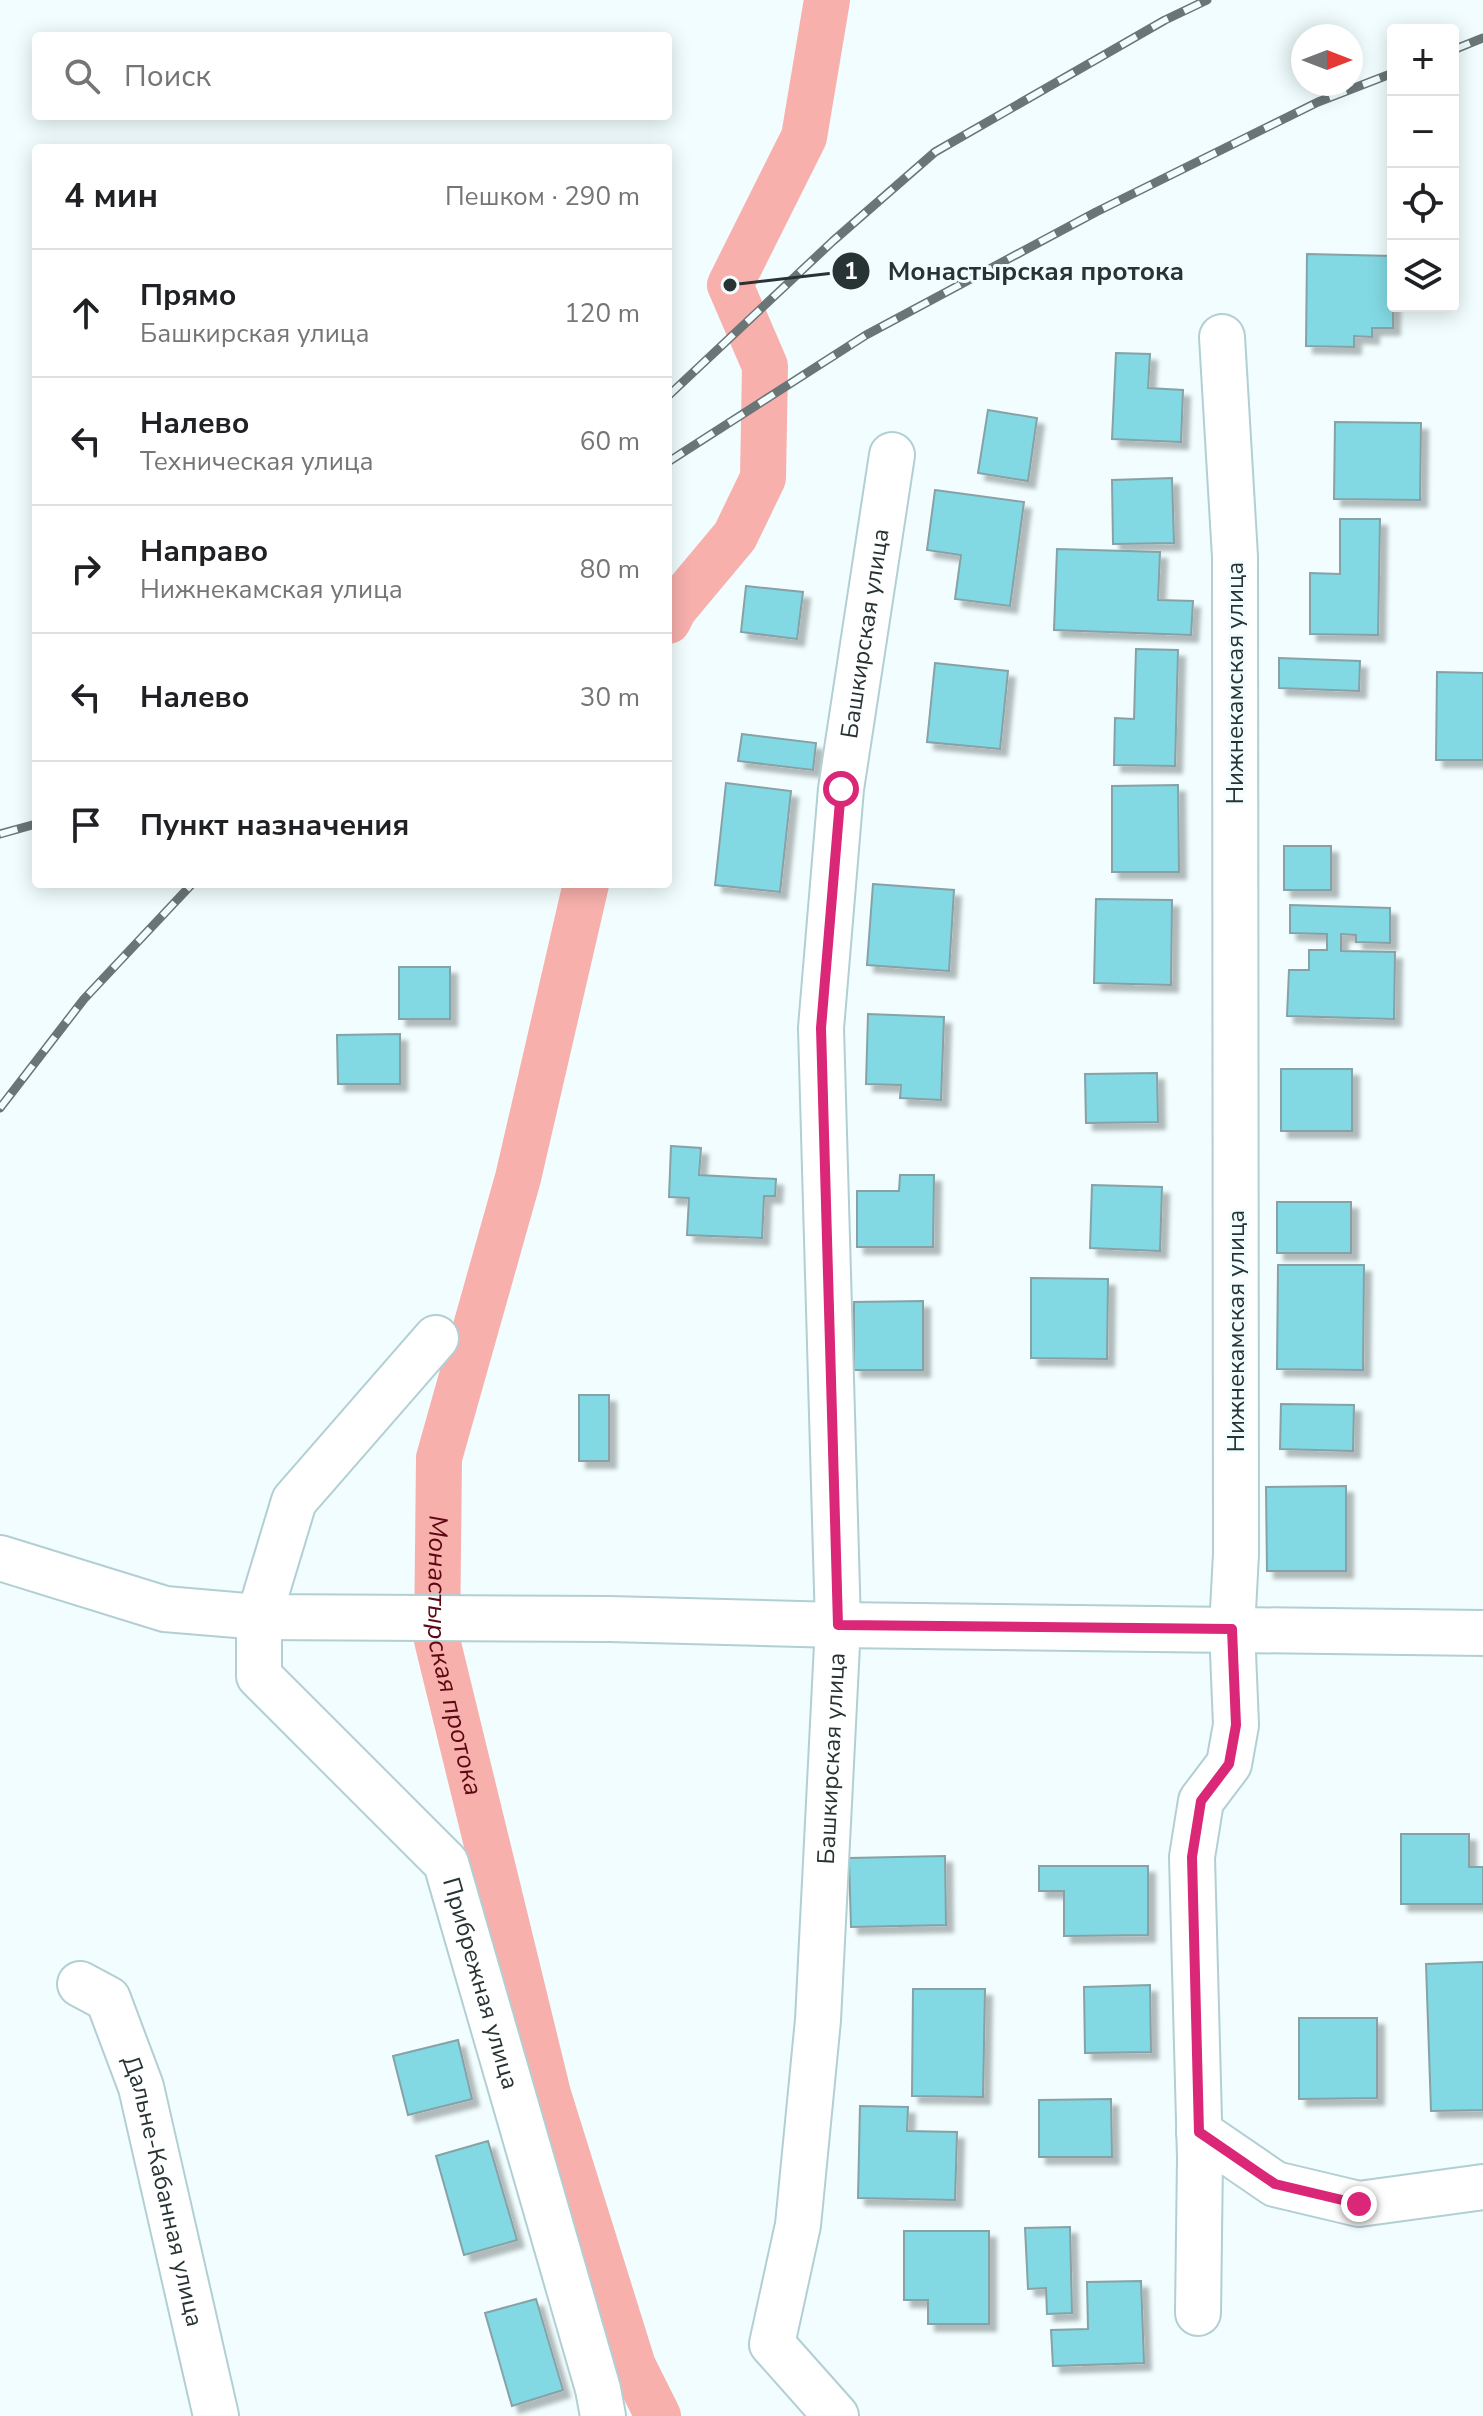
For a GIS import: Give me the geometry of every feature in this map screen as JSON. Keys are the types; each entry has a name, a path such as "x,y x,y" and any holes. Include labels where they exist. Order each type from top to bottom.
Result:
{"street":[{"name":"Нижнекамская улица","path":"1198,2313 1199,2132 1192,1857 1201,1801 1229,1764 1236,1725 1232,1629 1236,1554 1235,557 1222,337"},
{"name":"Башкирская улица","path":"836,2416 772,2344 798,2225 818,2020 838,1625 821,1028 841,789 892,455"},
{"name":"Прибрежная улица","path":"436,1338 294,1501 259,1617 259,1676 446,1863 598,2389 603,2416"},
{"path":"0,1558 165,1609 259,1617 609,1619 1483,1633"},
{"name":"Дальне-Кабанная улица","path":"80,1984 108,1999 141,2087 216,2416"},
{"path":"1199,2132 1275,2184 1359,2204 1483,2187"}],"building":[{"path":"1307,254 1387,256 1387,312 1393,312 1393,328 1372,328 1372,337 1354,336 1354,347 1306,346"},
{"path":"1116,353 1150,354 1148,388 1183,390 1181,442 1112,439"},
{"path":"988,410 1037,418 1028,481 978,473"},
{"path":"1335,422 1421,423 1420,500 1334,499"},
{"path":"1172,478 1174,543 1113,544 1112,480"},
{"path":"935,490 1024,502 1010,606 955,599 961,555 927,550"},
{"path":"1340,519 1380,519 1378,635 1310,634 1310,573 1340,574"},
{"path":"1057,549 1160,552 1158,600 1193,601 1191,635 1054,630"},
{"path":"746,586 803,592 797,639 741,632"},
{"path":"1136,649 1178,650 1175,766 1114,765 1115,718 1134,719"},
{"path":"1279,658 1360,661 1359,691 1279,688"},
{"path":"935,663 1008,671 1000,749 927,742"},
{"path":"1437,672 1483,673 1483,760 1436,760"},
{"path":"742,734 816,743 813,770 738,761"},
{"path":"726,783 791,791 780,892 715,885"},
{"path":"1178,785 1179,872 1112,872 1112,786"},
{"path":"1284,846 1331,846 1331,890 1284,890"},
{"path":"873,884 954,890 949,971 867,965"},
{"path":"1096,899 1172,900 1171,985 1094,983"},
{"path":"1290,905 1390,908 1390,943 1356,942 1356,935 1341,934 1341,951 1395,952 1394,1019 1287,1016 1289,970 1309,970 1309,950 1327,950 1327,934 1290,933"},
{"path":"399,967 450,967 450,1019 399,1019"},
{"path":"868,1014 944,1017 941,1100 900,1098 901,1085 866,1084"},
{"path":"400,1034 400,1084 338,1084 337,1035"},
{"path":"1281,1069 1352,1069 1352,1131 1281,1131"},
{"path":"1157,1073 1158,1122 1086,1123 1085,1074"},
{"path":"671,1146 701,1148 699,1175 776,1179 775,1196 764,1196 762,1238 687,1235 689,1198 669,1197"},
{"path":"900,1175 934,1175 933,1247 857,1247 857,1191 899,1191"},
{"path":"1092,1185 1162,1187 1160,1251 1090,1248"},
{"path":"1277,1202 1351,1202 1351,1253 1277,1253"},
{"path":"1278,1265 1364,1265 1363,1370 1277,1369"},
{"path":"1031,1278 1108,1279 1107,1359 1031,1358"},
{"path":"923,1301 923,1370 854,1370 854,1302"},
{"path":"579,1395 609,1395 609,1461 579,1461"},
{"path":"1281,1404 1354,1405 1353,1451 1280,1449"},
{"path":"1346,1486 1346,1571 1267,1571 1266,1487"},
{"path":"1401,1834 1469,1834 1469,1867 1483,1867 1483,1904 1401,1904"},
{"path":"945,1856 946,1925 851,1927 849,1858"},
{"path":"1039,1866 1148,1866 1148,1935 1064,1936 1064,1891 1039,1891"},
{"path":"1483,1962 1483,2110 1431,2111 1426,1964"},
{"path":"1150,1985 1151,2052 1085,2053 1084,1987"},
{"path":"913,1989 985,1989 983,2097 912,2096"},
{"path":"1299,2018 1377,2018 1377,2098 1299,2099"},
{"path":"458,2040 472,2099 408,2115 393,2056"},
{"path":"1111,2099 1112,2157 1039,2157 1039,2100"},
{"path":"860,2106 908,2107 907,2131 957,2132 955,2200 858,2198"},
{"path":"488,2141 517,2240 464,2255 436,2156"},
{"path":"1070,2227 1072,2313 1047,2314 1046,2288 1028,2289 1025,2228"},
{"path":"904,2231 989,2231 989,2324 928,2324 928,2300 904,2300"},
{"path":"1141,2281 1144,2363 1053,2366 1051,2330 1088,2329 1087,2282"},
{"path":"536,2299 563,2390 512,2406 485,2313"}],"waterway":[{"name":"Монастырская протока","path":"672,613 735,536 763,478 765,366 730,285 804,137 827,0"},
{"name":"Монастырская протока","path":"585,888 518,1178 439,1458 437,1640 548,2094 633,2366 658,2416"}],"railway":[{"path":"672,392 833,241 935,152 1165,20 1207,0"},
{"path":"1459,48 1483,38"},
{"path":"672,459 866,335 1096,212 1318,102 1387,75"},
{"path":"0,834 32,825"},
{"path":"0,1108 84,999 188,888"}],"place":[{"name":"Монастырская протока","path":"730,285"}],"route":[{"path":"841,789 821,1028 838,1625 1232,1629 1236,1725 1229,1764 1201,1801 1192,1857 1199,2132 1275,2184 1359,2204"}]}
